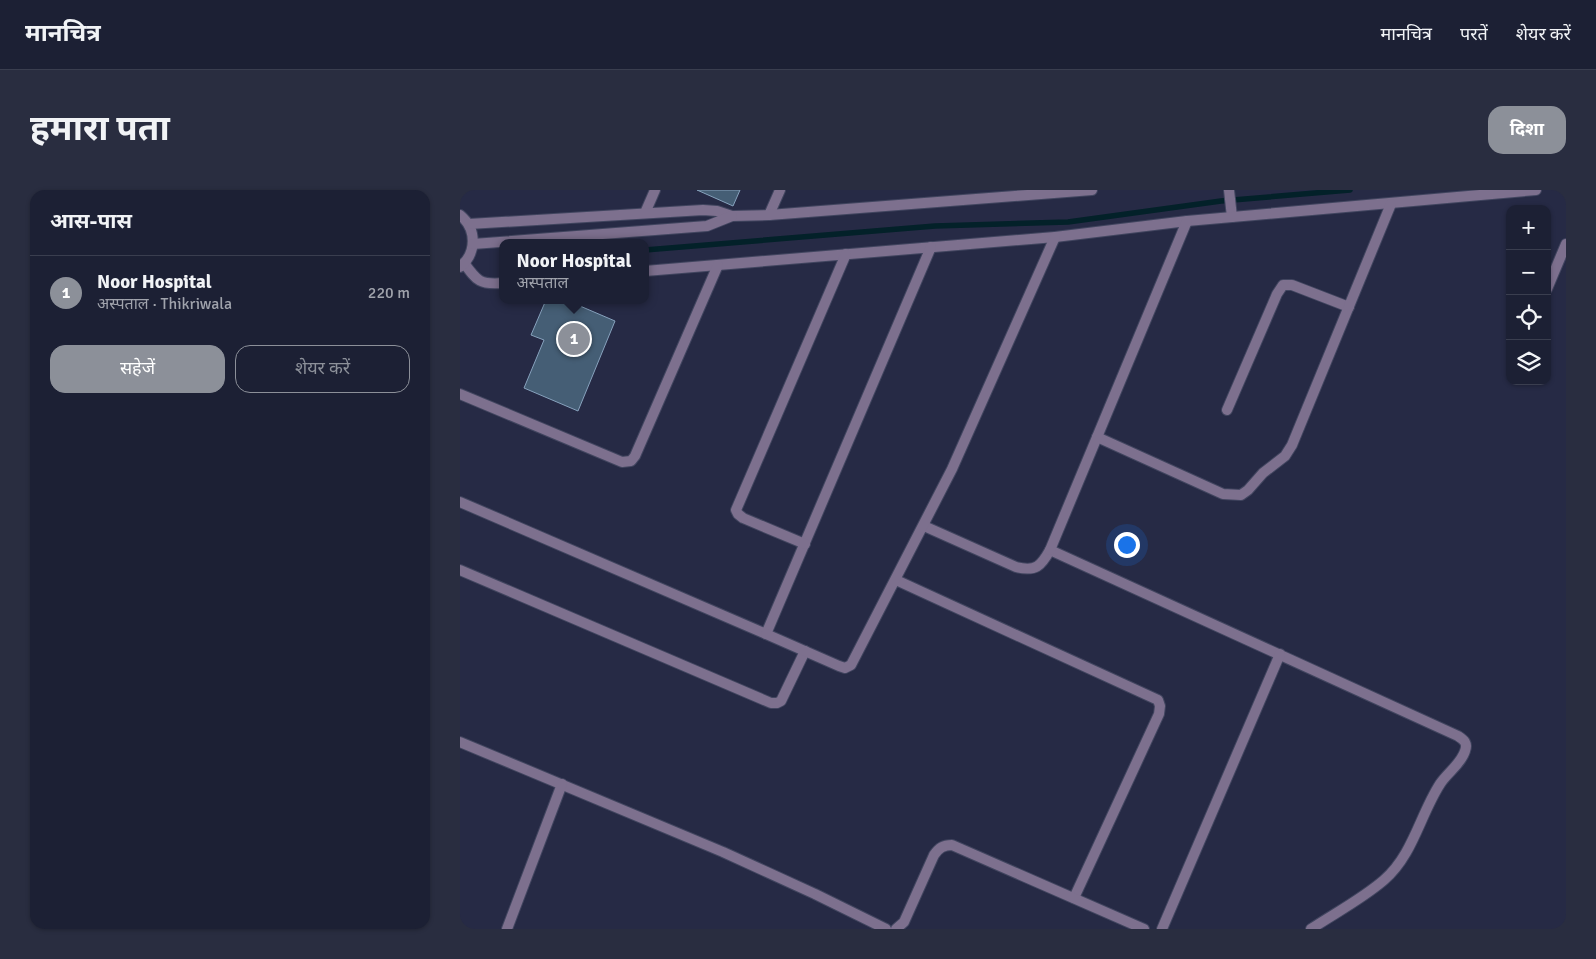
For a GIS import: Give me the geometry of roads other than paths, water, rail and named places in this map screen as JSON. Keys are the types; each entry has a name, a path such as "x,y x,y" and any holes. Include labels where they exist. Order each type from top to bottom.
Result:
{"street":[{"path":"645,213 655,190"},
{"path":"769,215 780,190"},
{"path":"468,224 703,210 717,211 732,216 769,215 1092,190"},
{"path":"649,271 1055,237 1187,221 1536,190"},
{"path":"1230,197 1232,217"},
{"path":"1097,437 1223,494 1241,495 1248,490 1263,473 1285,456 1292,446 1391,204"},
{"path":"460,214 468,224 473,237 469,258 462,265 474,277 483,282 499,283"},
{"path":"538,239 707,226 732,216"},
{"path":"924,526 1016,567 1026,570 1036,568 1043,562 1050,550 1187,221"},
{"path":"460,502 839,666 846,668 851,666 924,526 980,409 1055,237"},
{"path":"473,244 499,242"},
{"path":"1551,280 1566,244"},
{"path":"766,634 931,247"},
{"path":"805,544 743,518 736,510 846,254"},
{"path":"460,394 622,462 632,461 718,265"},
{"path":"1227,410 1283,286 1292,284 1349,307"},
{"path":"1050,550 1464,740 1467,745 1465,753 1440,784 1408,850 1398,866 1384,880 1311,929"},
{"path":"460,570 771,703 781,701 805,651"},
{"path":"896,580 1158,700 1160,706 1159,714 1074,898"},
{"path":"1162,929 1280,654"},
{"path":"460,742 723,852 886,929"},
{"path":"507,929 562,784"},
{"path":"896,929 904,922 934,855 939,848 945,845 952,845 1144,929"}],"waterway":[{"path":"649,250 935,226 1068,222 1221,201 1350,190"}],"place":[{"name":"Noor Hospital","path":"574,339"}]}
